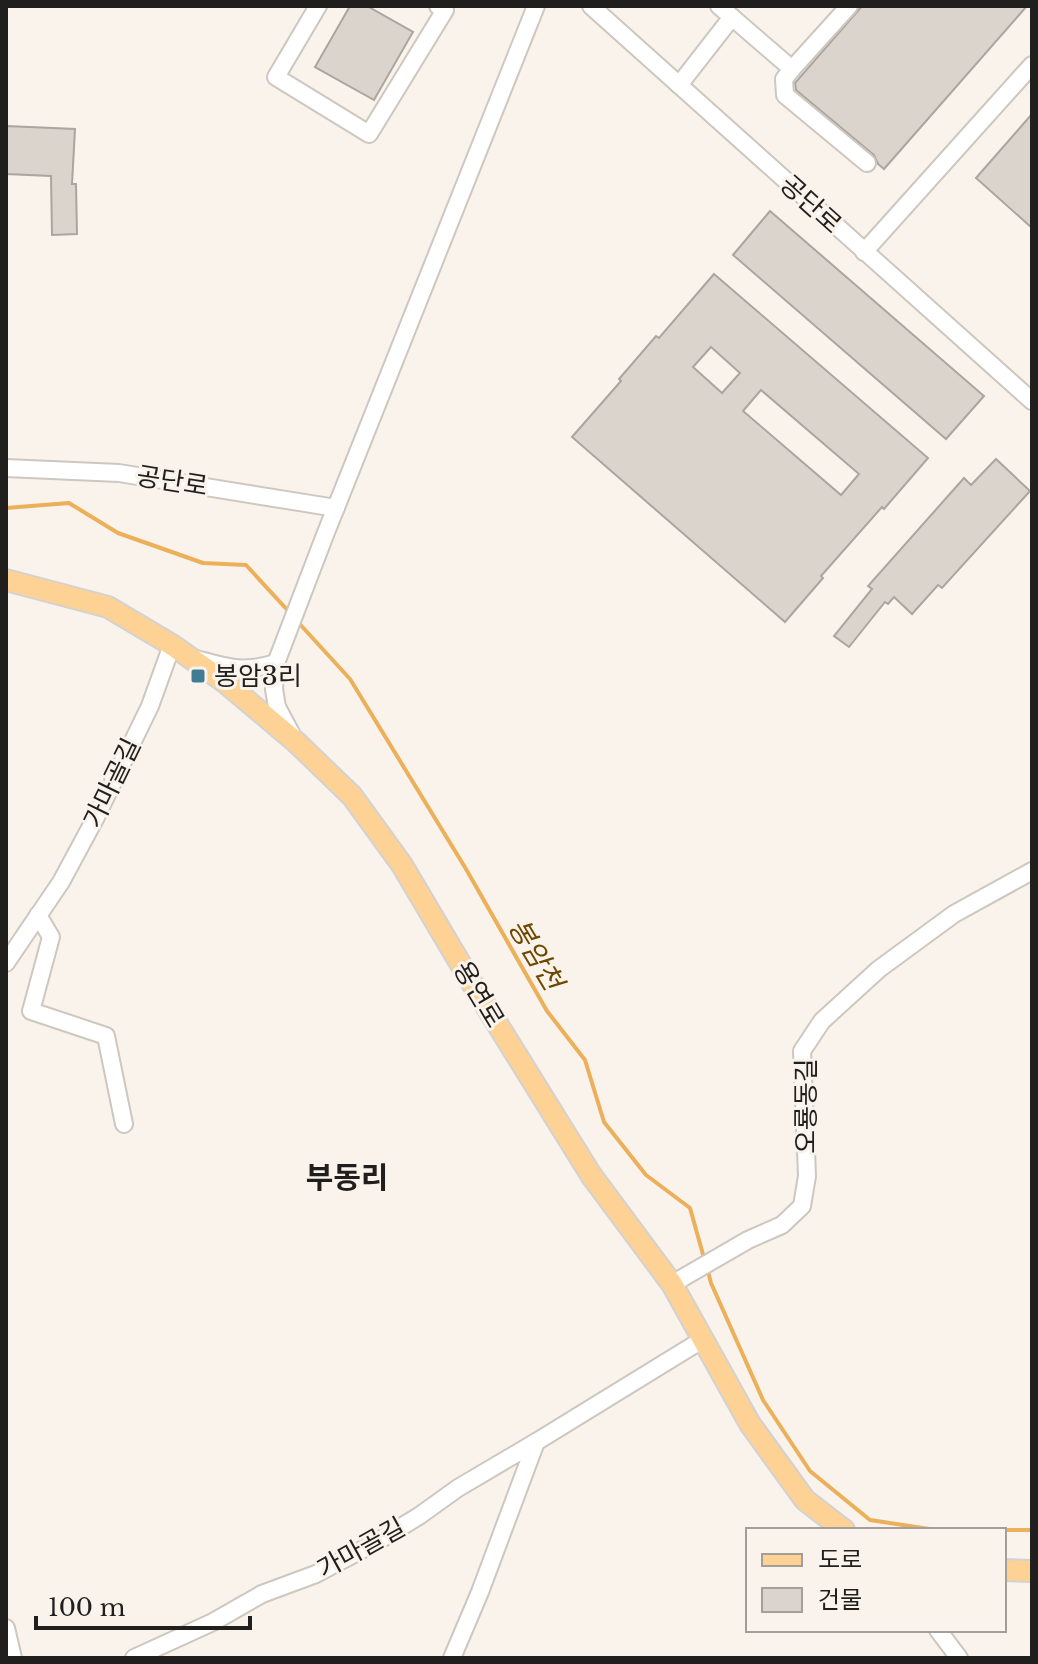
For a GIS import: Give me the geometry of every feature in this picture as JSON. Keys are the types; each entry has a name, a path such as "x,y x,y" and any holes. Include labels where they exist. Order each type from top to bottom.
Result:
{"main road":[{"name":"용연로","path":"6,580 108,607 172,645 226,683 296,742 352,796 402,865 591,1175 681,1279 697,1343 750,1424 805,1500 841,1528"},
{"path":"1006,1570 1032,1571"}],"street":[{"path":"318,6 276,77 369,134 445,10 438,6"},
{"path":"296,742 277,707 274,689 278,659 536,6"},
{"name":"공단로","path":"591,6 1032,401"},
{"path":"849,6 784,79 785,95 867,163"},
{"path":"679,85 726,12 792,69"},
{"path":"864,252 1032,65"},
{"name":"공단로","path":"6,468 119,473 336,508"},
{"name":"가마골길","path":"6,963 61,882 96,817 150,706 172,645"},
{"path":"191,658 232,669 254,669 278,659"},
{"name":"오룡동길","path":"681,1279 748,1240 782,1225 802,1206 807,1176 802,1051 822,1021 879,969 954,914 1032,871"},
{"path":"38,915 51,937 31,1011 106,1036 124,1124"},
{"name":"가마골길","path":"134,1658 213,1622 262,1594 316,1574 373,1544 458,1488 697,1343"},
{"path":"452,1658 536,1442"},
{"path":"6,1628 13,1658"},
{"path":"940,1632 959,1658"}],"building":[{"path":"350,6 367,6 413,32 374,100 315,67"},
{"path":"862,6 1027,6 884,169 874,155 796,90 795,83"},
{"path":"1032,114 1032,228 976,178"},
{"path":"6,126 75,129 72,184 76,184 77,234 52,235 51,176 6,174"},
{"path":"770,211 984,396 946,439 733,255"},
{"path":"714,274 928,458 821,576 823,578 785,622 572,437 656,336 659,338","holes":["711,347 740,373 722,393 693,367","761,390 859,474 841,495 743,411"]},
{"path":"996,459 1030,491 942,588 938,585 912,614 894,597 888,604 885,602 849,647 834,636 872,589 868,586 964,478 971,485"}],"waterway":[{"name":"봉암천","path":"6,508 69,503 118,533 203,563 246,565 291,614"},
{"name":"봉암천","path":"297,621 350,679 466,869 547,1011 585,1060 604,1122 646,1175 690,1208 704,1258"},
{"name":"봉암천","path":"707,1267 711,1283 763,1400 810,1471 870,1520 923,1528"},
{"name":"봉암천","path":"1006,1530 1032,1530"}],"place":[{"name":"봉암3리","path":"198,676"}],"district":[{"name":"부동리","path":"347,1178"}]}
